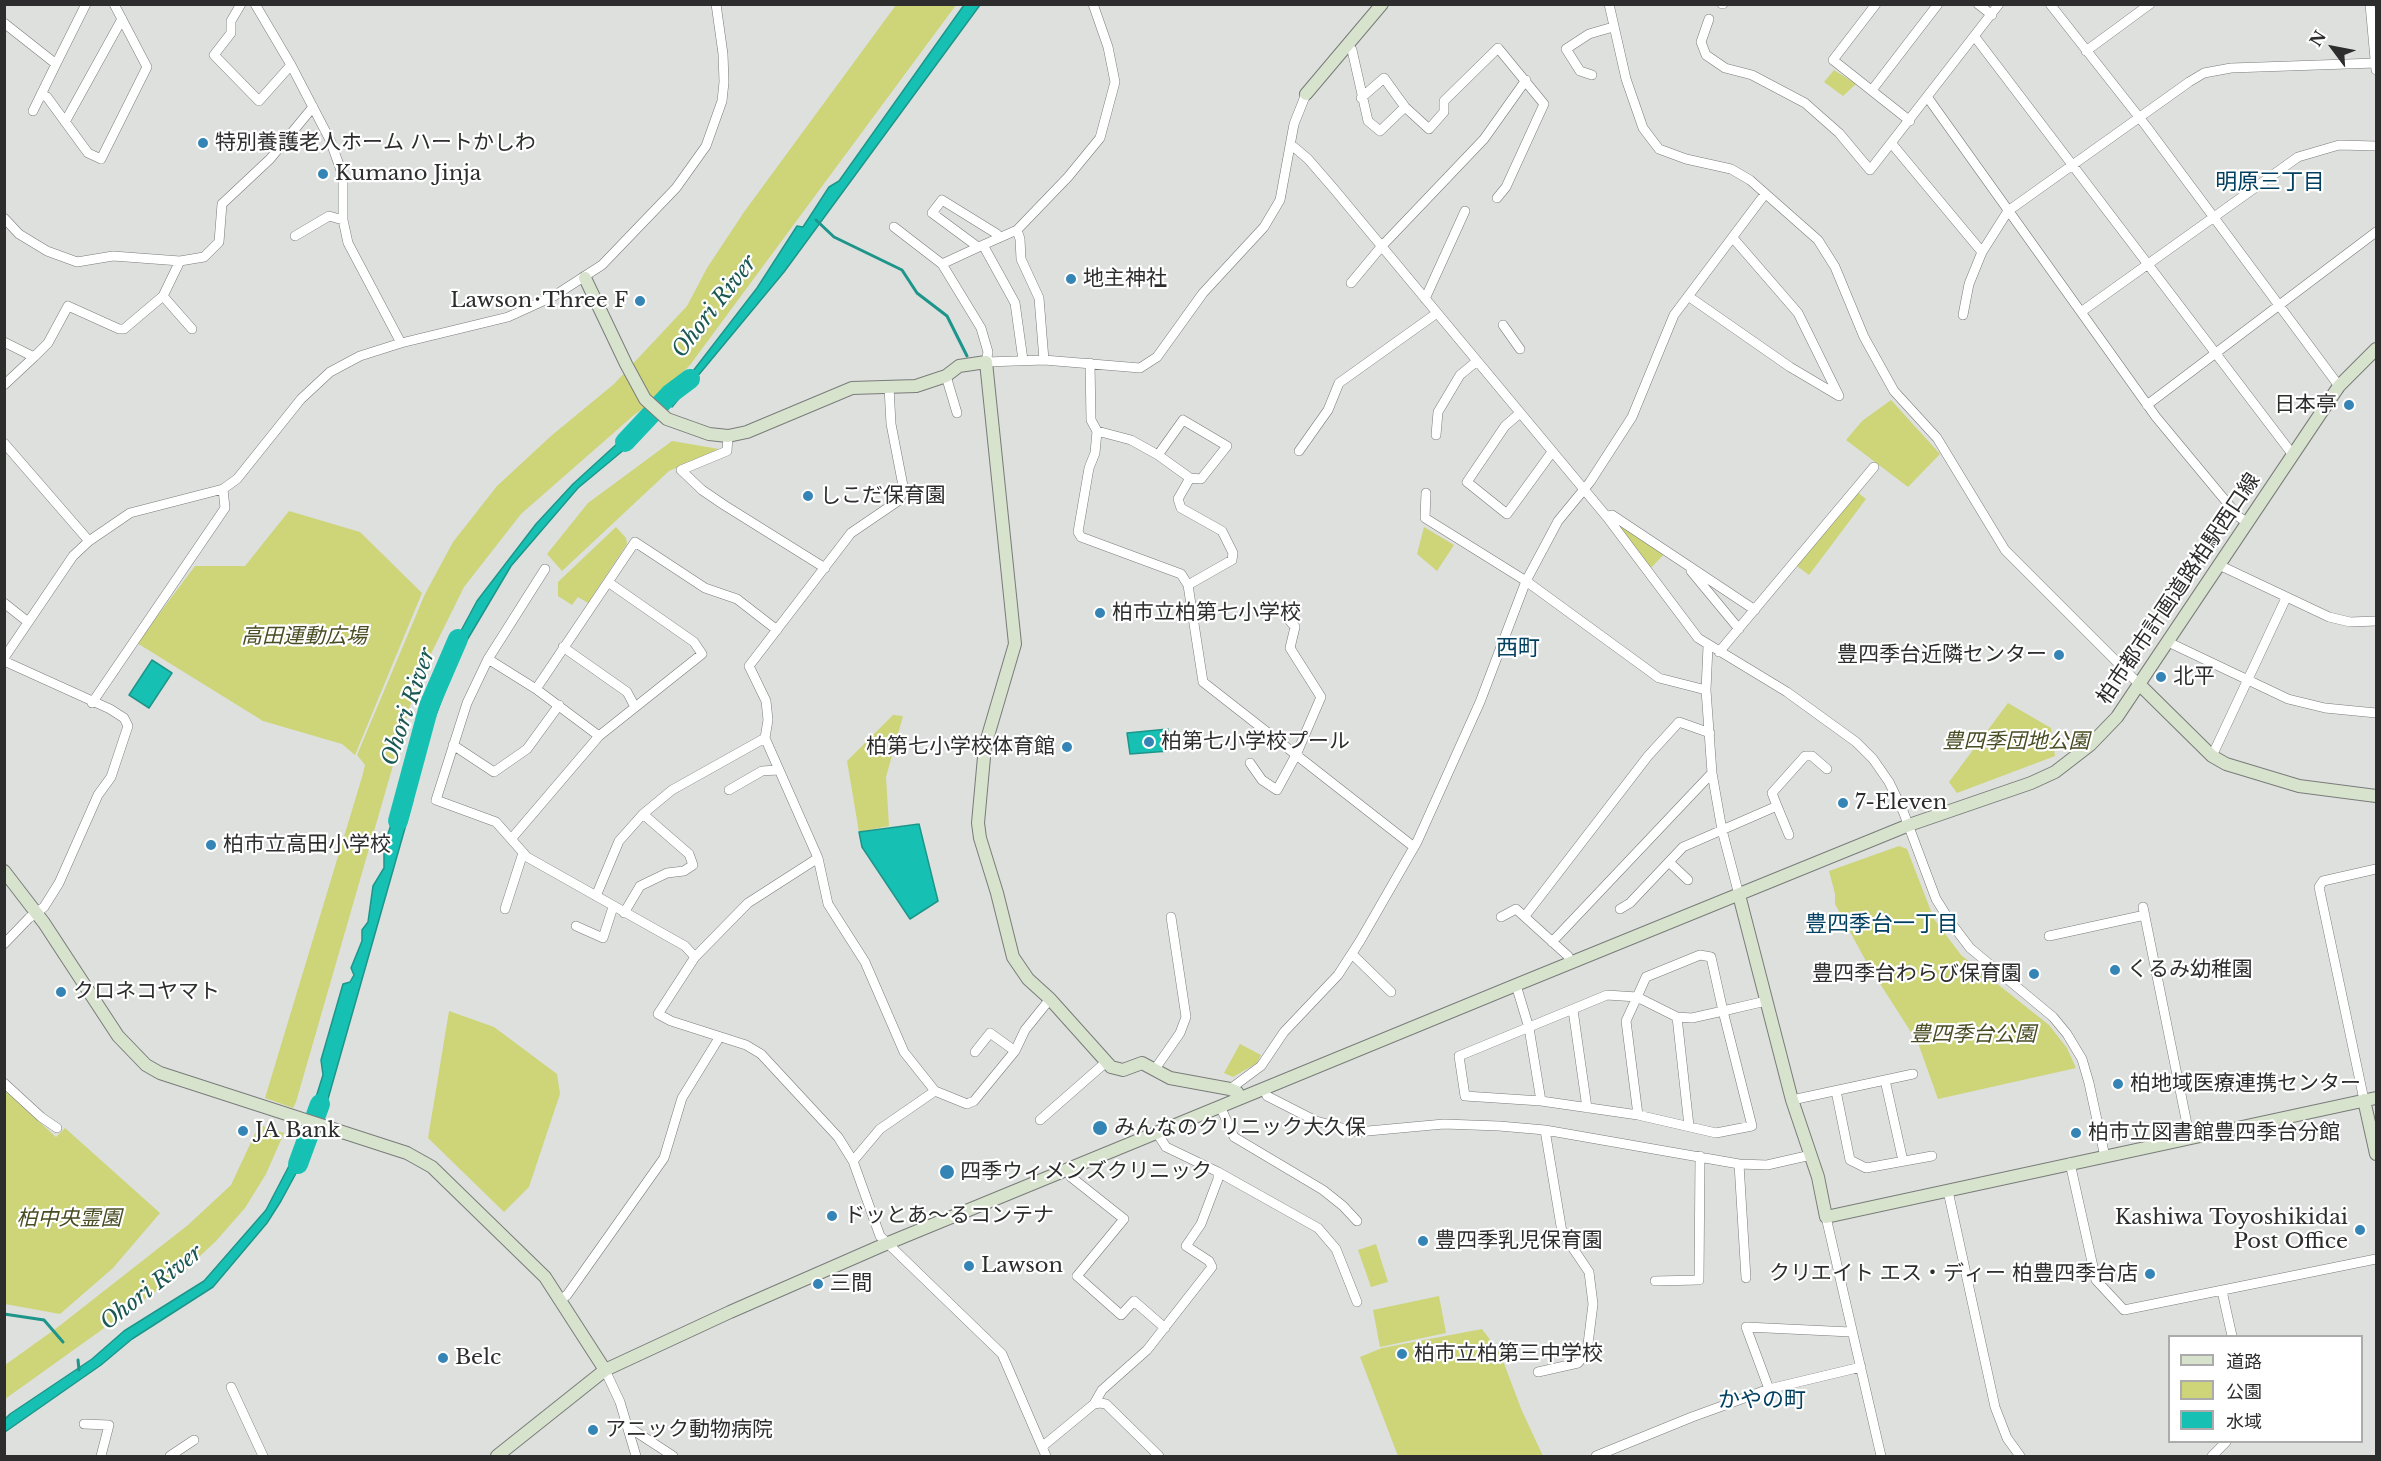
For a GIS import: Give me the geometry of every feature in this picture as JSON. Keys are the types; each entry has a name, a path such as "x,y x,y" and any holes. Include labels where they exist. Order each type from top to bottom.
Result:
{"street":[{"path":"33,111 86,4"},
{"path":"41,94 47,97 88,153 102,159 147,67 114,4"},
{"path":"241,4 231,21 231,33 214,55 259,101 291,65"},
{"path":"255,4 291,65 330,140 343,176 343,220 348,243 401,343"},
{"path":"4,944 36,912 45,907 59,883 98,795 111,777 128,726 124,718 4,659 73,556 89,541 130,513 223,489 237,479 323,377 351,360 401,343 508,317 554,296 602,266 648,219 706,146 722,101 724,82 723,54 716,4"},
{"path":"942,264 1017,230 1068,177 1100,138 1115,82 1108,47 1093,4"},
{"path":"585,278 641,393 658,412 677,424 709,434 728,436 770,424 852,388 916,386 946,376 958,366 986,362 1044,360 1140,368 1157,357 1203,293 1264,227 1280,200 1299,108 1306,94 1382,4"},
{"path":"1609,4 1626,79 1642,128 1659,149 1686,159 1731,169 1765,194 1818,240 1835,267 1864,337 1894,391 1936,438 2005,550 2212,756 2242,770 2299,786 2376,794"},
{"path":"1876,4 1833,60 1910,121"},
{"path":"1872,90 1938,4"},
{"path":"1978,4 1992,15"},
{"path":"1709,19 1701,42 1706,56 1725,68 1752,75 1805,103 1839,133 1870,171 2000,4"},
{"path":"2050,4 2139,117 2339,386"},
{"path":"2086,51 2150,4"},
{"path":"2370,4 2376,70"},
{"path":"65,122 122,19"},
{"path":"4,23 56,64"},
{"path":"1592,75 1580,71 1566,49 1589,34 1613,27"},
{"path":"1975,37 2293,455"},
{"path":"1347,46 1352,50 1368,121 1380,131 1405,107"},
{"path":"1361,98 1384,78 1405,107 1429,129 1444,112 1444,101 1498,48 1544,104 1506,187 1497,198"},
{"path":"1964,315 1969,284 1982,252 2008,212 2070,164 2204,73 2231,68 2376,63"},
{"path":"1351,283 1381,247 1484,139 1526,80"},
{"path":"1928,98 2147,405 2239,516 2248,523"},
{"path":"4,218 19,234 47,251 77,262 112,256 180,261 204,257 219,242 222,204 284,145 313,107"},
{"path":"1892,144 1982,252"},
{"path":"2081,312 2298,157 2339,145 2376,146"},
{"path":"1290,147 1294,147 1308,159 1583,488 1698,638 1787,692 1856,742 1873,759 1889,782 1909,825 1936,899 1950,923 1970,948 2053,1017 2067,1034 2084,1067 2104,1156"},
{"path":"894,227 942,264 981,328 988,352 986,362 1015,644 985,746 978,823 980,838 998,893 1013,957 1028,979 1050,999 1105,1063 1123,1070 1142,1063 1182,1082 1207,1084 1235,1094 1261,1066 1284,1032 1338,975 1352,954 1414,848 1480,702 1526,581 1558,521 1603,464 1632,417 1674,315 1765,194"},
{"path":"999,238 997,234 942,200 932,213 981,246 1015,303 1023,360"},
{"path":"1425,299 1465,211"},
{"path":"295,236 329,216 343,220"},
{"path":"1017,230 1021,259 1039,298 1044,360"},
{"path":"2147,405 2376,232"},
{"path":"1688,296 1790,368 1839,396 1798,313 1733,238"},
{"path":"4,385 48,343 68,306 119,329 124,329 163,296 180,261"},
{"path":"163,296 192,329"},
{"path":"1299,451 1328,410 1339,383 1437,313"},
{"path":"1503,325 1520,349"},
{"path":"4,342 34,357"},
{"name":"柏市都市計画道路柏駅西口線","path":"497,1456 605,1370 887,1244 1220,1106 1235,1094 1264,1088 1909,825 2031,783 2055,772 2105,731 2168,642 2339,386 2376,349"},
{"path":"1436,435 1438,412 1460,375 1477,361"},
{"path":"1090,363 1091,420 1097,431 1095,453 1089,468 1078,532 1081,537 1181,574 1188,585 1203,682 1414,848"},
{"path":"946,376 957,413"},
{"path":"889,387 891,424 904,492 898,501 851,533 749,666 766,701 768,720 765,738 777,770 818,858 828,904 865,962 904,1052 935,1091 967,1104 974,1101 1016,1051 1026,1030 1050,999"},
{"path":"1520,413 1505,426 1467,482 1507,514 1552,452"},
{"path":"1097,431 1131,440 1158,455 1190,478 1201,479 1227,446 1183,420 1158,455"},
{"path":"728,436 727,451 681,470 702,490 724,505 825,568"},
{"path":"4,443 89,541"},
{"path":"1719,652 1874,467"},
{"path":"1188,585 1232,560 1233,553 1222,531 1181,508 1178,499 1190,478"},
{"path":"92,703 135,637 174,587 225,508 223,489"},
{"path":"1426,494 1425,518 1526,581 1659,678 1706,690"},
{"path":"1607,518 1611,515 1755,610"},
{"path":"536,689 635,542 705,588 737,599 777,630"},
{"path":"1684,562 1739,629"},
{"path":"2219,565 2329,617 2350,622 2376,621"},
{"path":"545,569 488,659 467,703 436,800 496,822 512,838 523,854 685,946 694,957"},
{"path":"512,838 599,735 702,654 694,642 608,582"},
{"path":"2212,756 2286,598"},
{"path":"4,603 28,622"},
{"path":"1250,763 1262,780 1277,790 1296,755 1322,697 1290,648 1295,627 1280,609"},
{"path":"2168,642 2288,699 2325,708 2376,713"},
{"path":"1708,646 1706,690 1712,773 1722,830 1792,1100 1811,1155 1881,1456"},
{"path":"563,647 627,692 635,707"},
{"path":"488,659 536,689 599,735"},
{"path":"453,745 494,772 527,749 559,705"},
{"path":"1525,916 1648,756 1679,722 1710,733"},
{"path":"596,896 619,841 643,814 672,789 765,738"},
{"path":"1789,835 1772,793 1804,756 1812,756 1827,769"},
{"path":"729,790 762,771 777,770"},
{"path":"1552,942 1712,773"},
{"path":"1620,909 1630,903 1683,847 1777,806"},
{"path":"624,913 640,886 667,873 684,872 693,864 682,848 643,814"},
{"path":"506,909 523,854"},
{"path":"818,858 748,903 694,957 658,1014 719,1038 746,1045 762,1054 838,1137 853,1161 875,1226 887,1244 978,1328 1002,1354 1046,1456"},
{"path":"1669,862 1688,880"},
{"path":"2376,869 2323,881 2319,887 2370,1099 2376,1154"},
{"path":"4,872 36,912 118,1036 146,1065 168,1075 408,1153 432,1167 538,1269 560,1300 612,1383 636,1456"},
{"path":"576,926 603,938 613,907"},
{"path":"1501,917 1516,909 1568,956 1570,963"},
{"path":"2049,936 2144,911 2190,1139"},
{"path":"1155,1070 1180,1033 1186,1017 1171,917"},
{"path":"1352,954 1391,992"},
{"path":"1638,1115 1626,1021 1637,997 1646,977 1700,955 1711,957 1723,1011 1752,1126 1716,1133 1638,1115 1540,1101 1465,1096 1460,1056 1607,995 1637,997 1677,1017 1692,1018 1723,1011 1766,1001"},
{"path":"1516,985 1529,1028 1540,1101"},
{"path":"1573,1010 1587,1108"},
{"path":"1677,1017 1689,1126"},
{"path":"975,1052 990,1033 1016,1051"},
{"path":"560,1300 567,1295 659,1165 669,1147 682,1098 719,1038"},
{"path":"1040,1120 1105,1063"},
{"path":"1792,1100 1913,1074"},
{"path":"1885,1080 1903,1161"},
{"path":"4,1083 57,1128"},
{"path":"1264,1088 1267,1096 1316,1121 1357,1132 1444,1124 1545,1130 1739,1164 1767,1166 1811,1155"},
{"path":"853,1161 880,1129 935,1091"},
{"path":"1836,1091 1850,1160 1866,1168 1932,1156"},
{"path":"1826,1217 2370,1099"},
{"path":"1220,1106 1234,1137 1323,1190 1343,1206 1356,1221"},
{"path":"1538,1372 1578,1363 1587,1352 1593,1304 1589,1272 1562,1232 1545,1130"},
{"path":"1157,1133 1166,1147 1218,1172 1318,1228 1336,1249 1357,1302"},
{"path":"1654,1281 1699,1280 1700,1156"},
{"path":"2070,1163 2096,1280 2118,1307 2132,1310 2376,1259"},
{"path":"1739,1164 1746,1278"},
{"path":"1068,1169 1071,1177 1124,1219 1077,1276 1121,1315 1134,1302 1165,1328"},
{"path":"1043,1446 1094,1404 1102,1390 1147,1350 1212,1267 1209,1261 1186,1246 1201,1224 1218,1179 1218,1172"},
{"path":"1948,1191 1995,1407 2007,1438 2020,1456"},
{"path":"2222,1291 2232,1335"},
{"path":"1769,1389 1746,1327 1851,1332"},
{"path":"1596,1456 1769,1389 1862,1367"},
{"path":"231,1387 263,1456"},
{"path":"1094,1404 1106,1404 1159,1456"},
{"path":"84,1424 109,1425 101,1456"},
{"path":"627,1426 673,1456"},
{"path":"170,1456 194,1440"},
{"path":"2212,1456 2225,1443"}],"green space":[{"path":"896,5 956,5 690,365 657,399 634,415 521,514 464,587 417,682 296,1102 293,1108 265,1098 362,777 365,765 357,755 425,594 453,542 497,486 551,436 614,384 687,306 707,268 744,212"},
{"path":"1834,70 1856,84 1843,96 1824,82"},
{"path":"1891,400 1940,454 1908,487 1846,440 1862,421"},
{"path":"672,441 719,449 669,471 562,571 547,554 588,503"},
{"path":"1857,492 1866,499 1809,575 1797,566"},
{"name":"高田運動広場","path":"289,511 360,532 422,593 355,755 342,744 263,721 137,643 195,566 245,566"},
{"path":"1617,524 1667,551 1651,568"},
{"path":"616,527 626,538 627,544 588,603 578,597 572,605 558,596 558,582"},
{"path":"1424,527 1454,545 1437,571 1417,554"},
{"name":"豊四季団地公園","path":"2008,703 2051,728 2055,756 1957,793 1949,782"},
{"path":"893,715 903,716 886,777 889,826 859,832 847,761"},
{"name":"豊四季台公園","path":"1899,846 1907,849 1934,919 1961,955 2049,1025 2067,1048 2076,1068 1938,1099 1918,1043 1868,965 1835,904 1829,871"},
{"path":"449,1011 494,1027 557,1074 560,1094 529,1187 504,1212 428,1138"},
{"path":"1240,1044 1261,1055 1257,1063 1233,1077 1224,1073"},
{"name":"柏中央霊園","path":"4,1090 56,1137 65,1128 160,1213 113,1268 60,1314 5,1304"},
{"path":"259,1125 284,1133 266,1174 245,1208 216,1241 184,1271 5,1399 5,1365 58,1327 188,1225 231,1185"},
{"path":"1376,1244 1388,1282 1371,1287 1358,1250"},
{"path":"1439,1296 1446,1333 1380,1347 1373,1310"},
{"path":"1482,1329 1500,1353 1522,1411 1543,1456 1398,1456 1360,1357 1382,1348"}],"water":[{"path":"964,5 980,5 784,272 672,407 663,400 693,371 757,288 797,226 803,227 829,187 839,181"},
{"path":"642,421 649,429 578,488 511,566 460,652 426,741 414,787 404,784 436,689 456,640 477,601 536,524 573,484"},
{"path":"152,660 172,673 149,708 129,695"},
{"name":"柏第七小学校プール","path":"1168,729 1169,751 1130,754 1127,733"},
{"path":"400,797 413,800 322,1120 310,1116 323,1075 321,1060 343,984 350,982 354,975 351,968 362,941 362,930 368,922 373,886 384,868 384,846"},
{"path":"919,824 938,901 910,919 862,847 859,832"},
{"path":"303,1139 313,1142 281,1201 267,1223 213,1287 132,1339 101,1365 5,1432 5,1419 10,1414 92,1359 124,1331 204,1281 266,1210"}],"waterway":[{"path":"816,220 834,237 902,270 917,293 947,316 967,356"},
{"name":"Ohori River","path":"625,442 670,394 690,379"},
{"name":"Ohori River","path":"398,821 429,706 458,639"},
{"name":"Ohori River","path":"298,1164 320,1104"},
{"path":"4,1314 44,1320 63,1342"},
{"path":"78,1360 79,1370"}],"place":[{"name":"特別養護老人ホーム ハートかしわ","path":"203,143"},
{"name":"Kumano Jinja","path":"323,174"},
{"name":"地主神社","path":"1071,279"},
{"name":"Lawson･Three F","path":"640,301"},
{"name":"日本亭","path":"2349,405"},
{"name":"しこだ保育園","path":"808,496"},
{"name":"柏市立柏第七小学校","path":"1100,613"},
{"name":"豊四季台近隣センター","path":"2059,655"},
{"name":"北平","path":"2161,677"},
{"name":"柏第七小学校プール","path":"1149,742"},
{"name":"柏第七小学校体育館","path":"1067,747"},
{"name":"7-Eleven","path":"1843,803"},
{"name":"柏市立高田小学校","path":"211,845"},
{"name":"くるみ幼稚園","path":"2115,970"},
{"name":"豊四季台わらび保育園","path":"2034,974"},
{"name":"クロネコヤマト","path":"61,992"},
{"name":"柏地域医療連携センター","path":"2118,1084"},
{"name":"みんなのクリニック大久保","path":"1100,1128"},
{"name":"JA Bank","path":"243,1131"},
{"name":"柏市立図書館豊四季台分館","path":"2076,1133"},
{"name":"四季ウィメンズクリニック","path":"947,1172"},
{"name":"ドッとあ〜るコンテナ","path":"832,1216"},
{"name":"Kashiwa Toyoshikidai Post Office","path":"2360,1230"},
{"name":"豊四季乳児保育園","path":"1423,1241"},
{"name":"Lawson","path":"969,1266"},
{"name":"クリエイト エス・ディー 柏豊四季台店","path":"2150,1274"},
{"name":"三間","path":"818,1284"},
{"name":"柏市立柏第三中学校","path":"1402,1354"},
{"name":"Belc","path":"443,1358"},
{"name":"アニック動物病院","path":"593,1430"}],"district":[{"name":"明原三丁目","path":"2270,183"},
{"name":"西町","path":"1518,649"},
{"name":"豊四季台一丁目","path":"1882,925"},
{"name":"かやの町","path":"1762,1401"}]}
